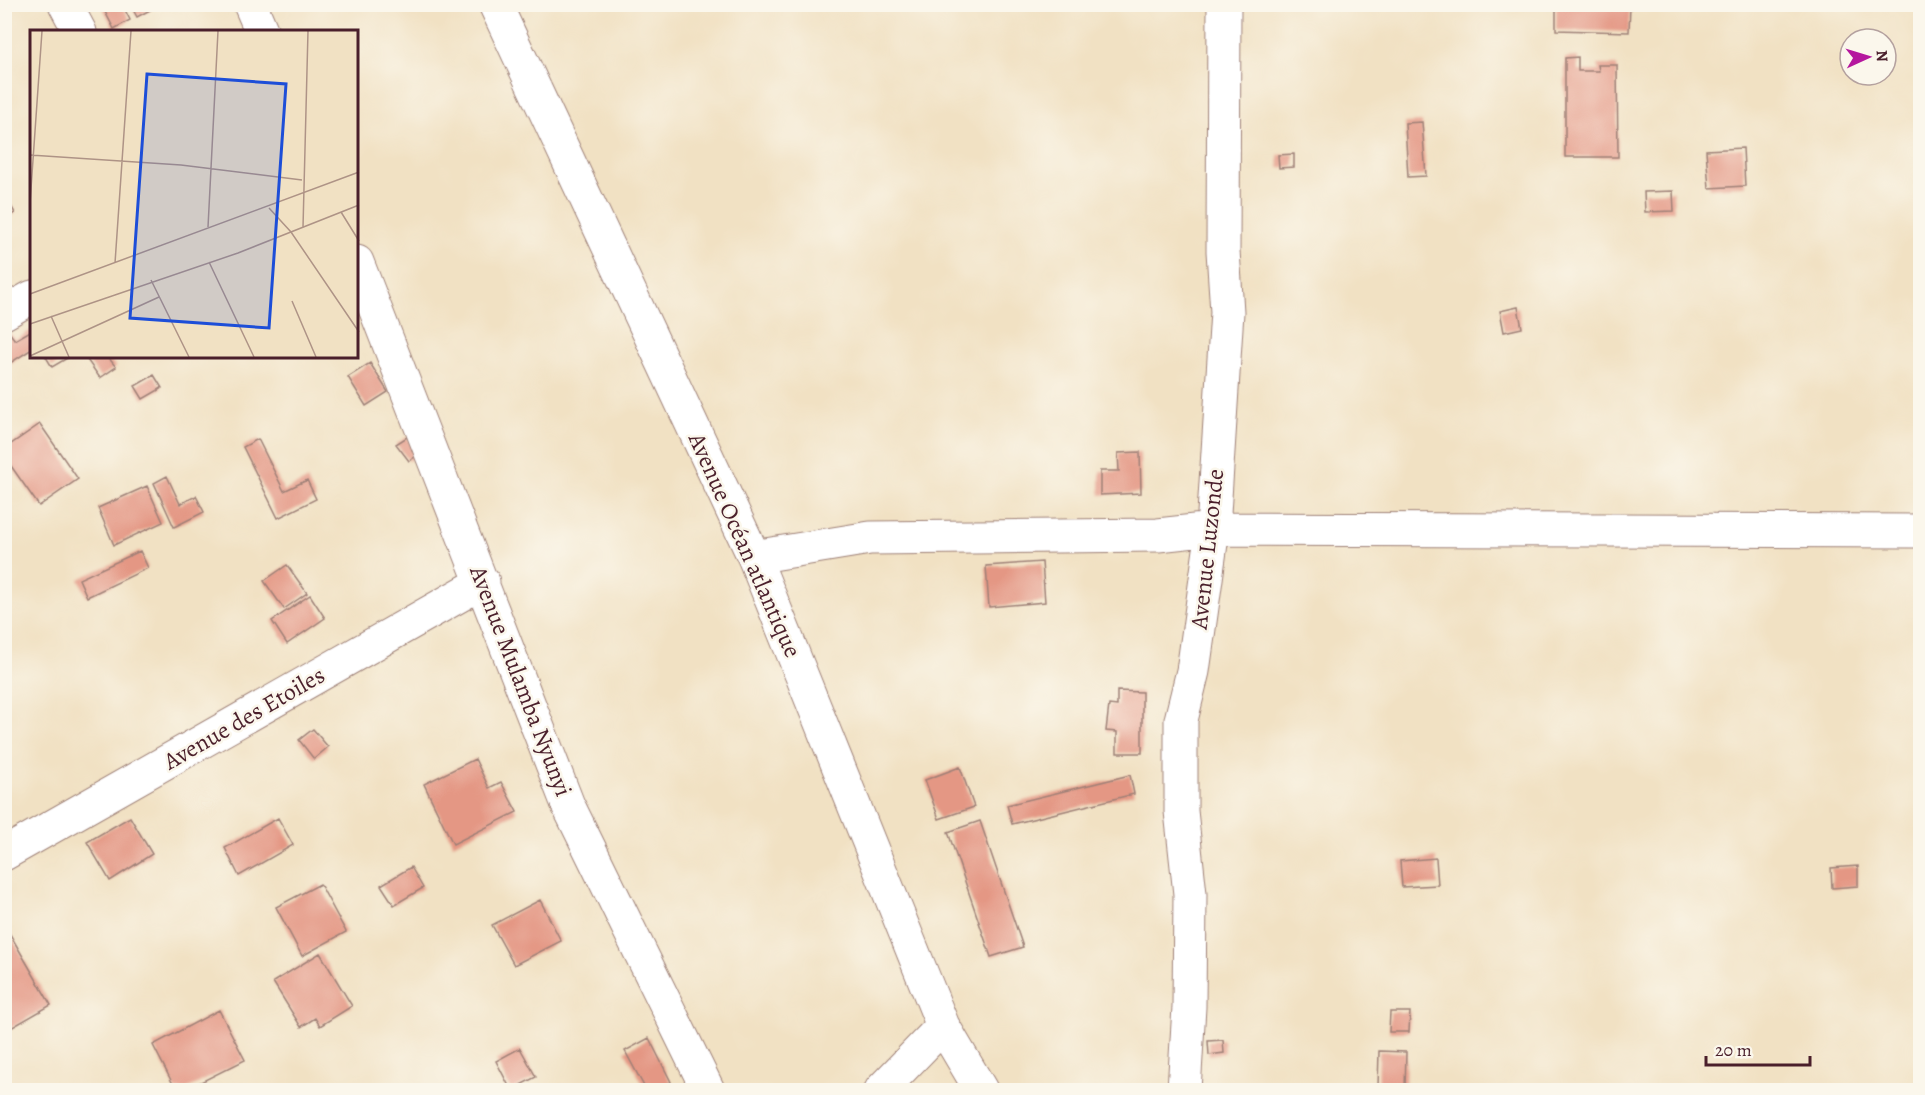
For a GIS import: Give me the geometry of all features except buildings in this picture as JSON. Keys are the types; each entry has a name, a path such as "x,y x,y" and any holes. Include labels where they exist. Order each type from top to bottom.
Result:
{"street":[{"path":"65,4 79,30"},
{"path":"250,4 261,30"},
{"name":"Avenue Océan atlantique","path":"495,4 754,557 943,1026 981,1090"},
{"name":"Avenue Luzonde","path":"1184,1090 1189,1007 1190,894 1181,811 1181,720 1193,671 1213,529 1227,312 1223,251 1224,4"},
{"name":"Avenue Mulamba Nyunyi","path":"358,265 568,805 708,1090"},
{"path":"4,313 30,298"},
{"path":"754,557 870,538 1158,535 1213,529 1920,531"},
{"name":"Avenue des Etoiles","path":"4,854 483,582"},
{"path":"881,1090 943,1026"}]}
